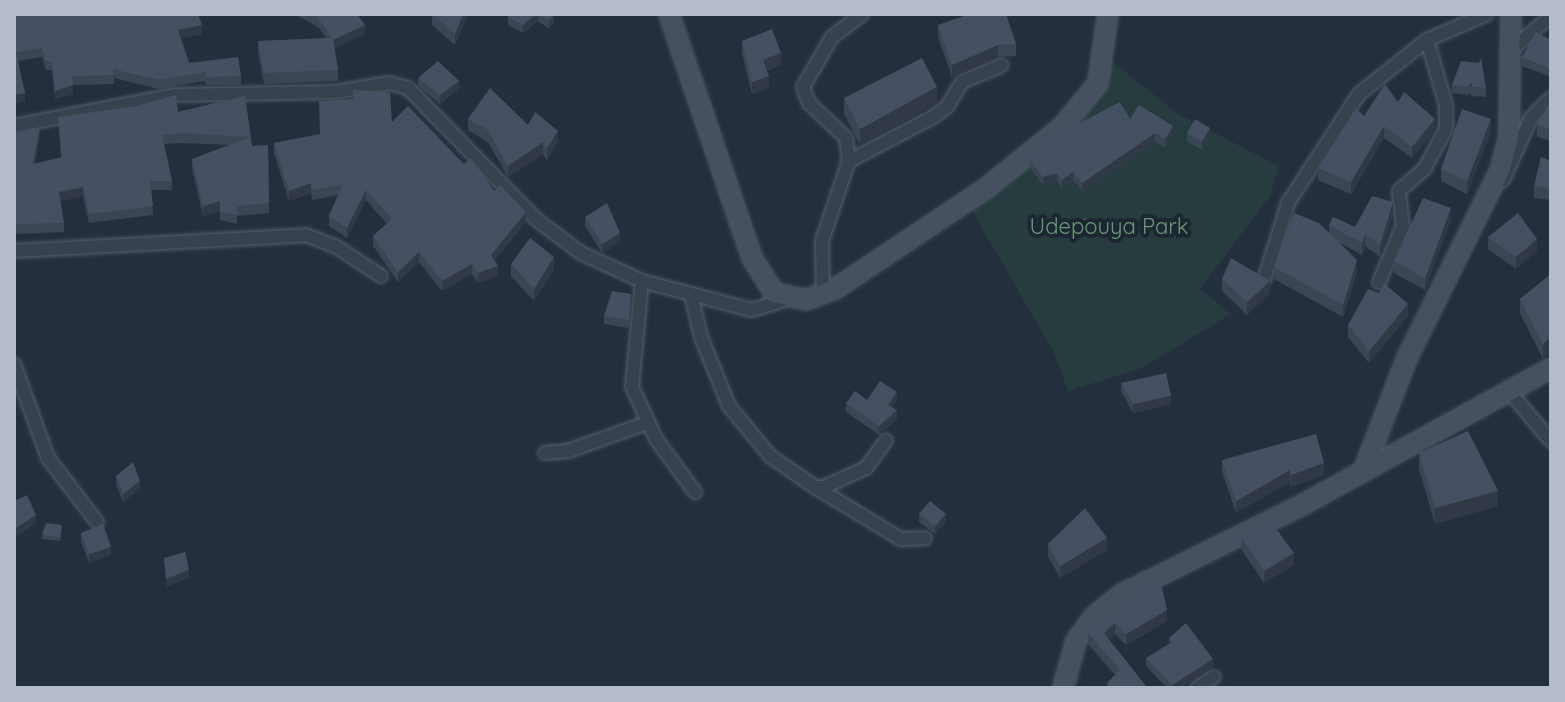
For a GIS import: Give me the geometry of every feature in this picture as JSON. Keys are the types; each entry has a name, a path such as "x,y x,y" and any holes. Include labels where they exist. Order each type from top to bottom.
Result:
{"street":[{"path":"669,14 752,258 774,293 788,299 806,300 823,293 985,189 1063,126 1098,83 1108,14"},
{"path":"823,293 822,241 849,161 846,138 809,103 803,87 832,37 862,14"},
{"path":"1264,280 1288,203 1359,94 1427,40 1487,14"},
{"path":"1363,472 1407,358 1489,198 1509,137 1511,14"},
{"path":"1511,50 1551,16"},
{"path":"1379,282 1403,226 1399,191 1425,168 1446,129 1446,105 1427,40"},
{"path":"849,161 933,117 947,107 962,82 1002,65"},
{"path":"14,126 175,95 295,94 389,83 408,88 563,241 642,281 752,310 788,299"},
{"path":"1489,198 1507,175 1531,118 1551,98"},
{"path":"14,251 306,235 335,246 381,276"},
{"path":"642,281 632,387 647,423 695,492"},
{"path":"691,294 701,337 729,406 770,456 901,539 925,538"},
{"path":"14,364 48,458 97,522"},
{"path":"1063,688 1076,641 1094,616 1122,594 1363,472 1551,368"},
{"path":"1509,391 1551,441"},
{"path":"545,453 568,451 647,423"},
{"path":"815,487 849,479 866,468 886,440"},
{"path":"1197,688 1214,677"}],"green space":[{"name":"Udepouya Park","path":"1109,59 1178,114 1279,166 1270,196 1200,289 1231,314 1142,368 1068,391 1054,353 970,207 1038,142"}],"building":[{"path":"14,14 198,14 202,25 178,30 189,63 238,57 241,76 206,77 205,72 159,80 113,69 114,75 71,76 73,85 55,91 52,62 46,61 42,48 16,52 25,93 14,95"},
{"path":"312,14 357,14 365,25 333,40"},
{"path":"432,14 463,14 455,34"},
{"path":"511,14 536,14 523,25 508,17"},
{"path":"540,14 553,14 554,15 549,20"},
{"path":"970,14 1006,14 1016,44 998,45 952,65 938,25"},
{"path":"772,29 781,53 763,60 769,76 752,82 742,41"},
{"path":"1536,32 1551,40 1551,69 1522,57"},
{"path":"333,38 338,70 264,73 258,41"},
{"path":"922,58 937,87 860,129 844,98"},
{"path":"1481,58 1486,88 1471,87 1472,83 1468,87 1452,85 1461,61 1479,63"},
{"path":"438,61 459,81 440,95 418,78"},
{"path":"1385,84 1398,102 1404,92 1435,119 1412,147 1384,126 1351,182 1318,168 1356,108 1364,116"},
{"path":"490,88 528,125 535,112 558,131 547,148 543,142 508,166 488,130 468,119"},
{"path":"353,90 390,92 392,122 408,106 464,164 471,158 494,191 500,185 526,212 491,255 498,266 478,273 472,264 442,281 419,252 398,272 373,236 392,219 366,190 347,228 329,216 343,184 312,190 311,183 289,191 274,143 320,134 319,101 354,99"},
{"path":"176,95 178,112 245,96 251,137 181,133 162,135 172,181 150,181 153,206 89,214 83,187 59,192 64,223 14,224 14,132 40,127 33,164 62,157 58,117 137,106"},
{"path":"1551,100 1551,129 1537,125"},
{"path":"1120,102 1130,119 1139,105 1173,126 1165,139 1155,133 1082,183 1073,172 1062,180 1057,173 1043,177 1030,160 1068,129"},
{"path":"1462,109 1491,119 1467,181 1441,169"},
{"path":"1195,119 1210,128 1202,141 1187,133"},
{"path":"251,137 252,146 268,145 269,203 237,206 237,215 220,211 220,201 203,206 192,159"},
{"path":"1541,157 1551,161 1551,188 1534,186"},
{"path":"1372,196 1393,202 1380,245 1365,234 1362,243 1329,225 1333,217 1355,227"},
{"path":"1423,198 1451,208 1425,278 1394,261"},
{"path":"607,203 620,233 602,244 585,217"},
{"path":"1294,213 1319,223 1357,260 1343,305 1274,267"},
{"path":"1518,213 1537,239 1516,257 1488,237"},
{"path":"1092,218 1093,228 1083,230 1081,219"},
{"path":"530,238 554,257 534,289 511,264"},
{"path":"1231,258 1270,281 1247,302 1222,279"},
{"path":"1551,274 1551,337 1543,344 1520,299"},
{"path":"1384,283 1408,304 1369,351 1348,325 1368,289 1379,293"},
{"path":"612,291 631,294 629,320 604,316"},
{"path":"1166,373 1171,396 1133,404 1121,383"},
{"path":"880,381 897,392 888,405 897,410 879,426 846,403 855,391 867,400"},
{"path":"1468,431 1498,491 1435,508 1419,453"},
{"path":"1316,434 1324,463 1291,475 1290,470 1236,501 1222,460"},
{"path":"133,462 140,481 123,494 116,476"},
{"path":"27,495 36,515 16,528 14,501"},
{"path":"930,501 946,514 935,526 919,514"},
{"path":"1085,508 1107,538 1060,566 1048,544"},
{"path":"1271,522 1294,553 1264,571 1241,537"},
{"path":"46,523 62,525 60,537 42,535"},
{"path":"103,524 111,547 89,554 81,533"},
{"path":"185,552 189,570 166,579 164,558"},
{"path":"1160,579 1167,610 1126,634 1115,623 1104,633 1146,686 1112,688 1107,683 1120,670 1088,633"},
{"path":"1186,623 1213,659 1172,685 1146,658 1172,642 1169,638"}]}
